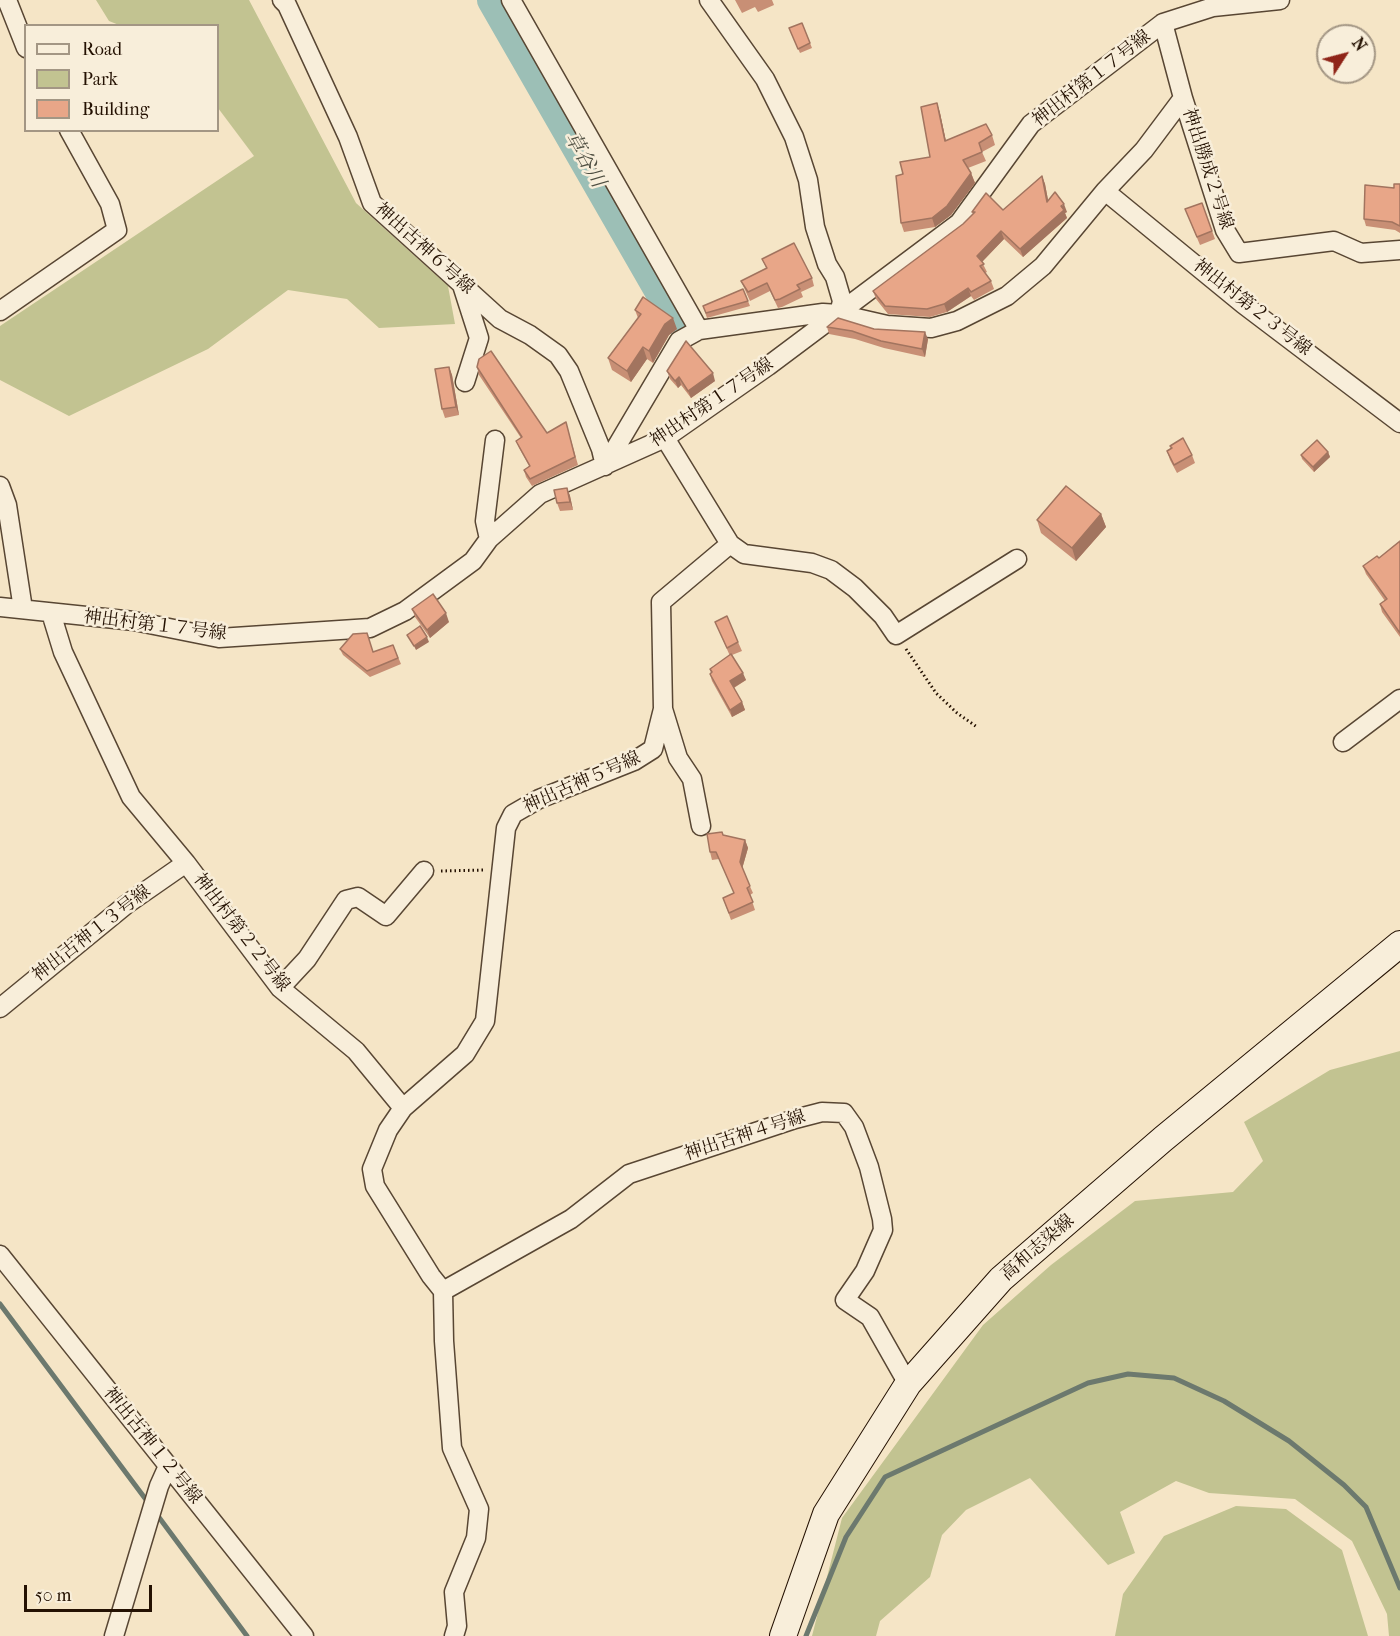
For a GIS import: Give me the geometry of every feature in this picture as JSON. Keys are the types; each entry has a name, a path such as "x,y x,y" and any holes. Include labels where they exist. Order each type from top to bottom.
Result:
{"street":[{"path":"8,0 24,43"},
{"name":"神出古神６号線","path":"282,0 287,5 348,137 372,203 460,280 500,319 530,335 558,355 569,370 601,449 605,466"},
{"path":"511,0 699,330 680,341 605,466"},
{"path":"709,0 765,79 794,137 808,180 815,227 827,264 836,277 842,301 839,314"},
{"name":"神出村第１７号線","path":"0,606 134,621 219,638 370,628 405,611 473,561 489,539 540,494 664,438 839,314 959,223 1031,124 1163,23 1212,3 1280,0"},
{"name":"神出勝成２号線","path":"1163,23 1183,98 1225,230 1239,253 1334,241 1361,253 1400,250"},
{"name":"神出勝成２号線","path":"699,330 823,313 909,327 931,328 957,321 1006,296 1043,266 1105,191 1144,150 1183,98"},
{"path":"0,311 117,230 110,204 70,132"},
{"name":"神出村第２３号線","path":"1105,191 1243,303 1400,423"},
{"path":"460,280 479,338 465,382"},
{"path":"664,438 730,544 744,554 812,563 831,570 855,588 883,616 896,635 1017,559"},
{"path":"489,539 485,521 495,440"},
{"path":"0,486 7,505 23,609"},
{"name":"神出古神５号線","path":"403,1108 465,1054 485,1021 506,828 513,814 539,799 634,761 653,749 663,709 661,602 730,544"},
{"name":"神出村第２２号線","path":"51,613 63,652 130,797 186,863 280,988 356,1051 403,1108"},
{"path":"1343,742 1400,699"},
{"path":"663,709 678,758 692,779 701,826"},
{"name":"神出古神１３号線","path":"0,1008 127,904 186,863"},
{"path":"280,988 307,959 346,900 358,897 386,916 424,871"},
{"name":"高和志染線","path":"783,1636 826,1514 908,1384 1001,1279 1163,1139 1400,944"},
{"path":"403,1108 388,1130 372,1169 375,1186 431,1276 443,1291 444,1341 452,1448 479,1509 476,1538 454,1592 457,1626 454,1636"},
{"name":"神出古神４号線","path":"443,1291 570,1219 629,1174 795,1119 822,1112 844,1113 854,1127 869,1167 883,1230 865,1271 845,1300 870,1317 908,1384"},
{"name":"神出古神１２号線","path":"0,1255 304,1636"},
{"path":"114,1636 159,1486 168,1466"}],"path":[{"path":"896,635 936,693 957,713 977,727"},
{"path":"424,871 502,870"}],"green space":[{"path":"96,0 249,0 356,203 448,286 455,324 379,328 347,299 288,290 208,349 69,416 0,380 0,326 254,156 219,109 219,24 116,24 109,21"},
{"path":"1400,1051 1400,1636 1389,1636 1387,1614 1352,1541 1295,1499 1209,1493 1176,1481 1120,1512 1135,1553 1108,1565 1030,1478 966,1510 942,1535 930,1577 880,1621 876,1636 812,1636 842,1518 983,1325 1051,1265 1135,1201 1233,1192 1263,1161 1244,1122 1330,1070"},
{"path":"1236,1506 1286,1509 1342,1550 1368,1636 1115,1636 1123,1594 1164,1536"}],"building":[{"path":"802,23 810,43 798,49 789,28"},
{"path":"937,103 945,141 986,124 992,135 979,143 982,152 963,160 971,173 947,206 932,218 901,223 896,176 903,174 900,162 930,157 921,107"},
{"path":"1042,176 1047,202 1055,192 1064,204 1061,206 1064,210 1020,249 1001,231 977,256 984,264 980,266 991,281 971,292 968,288 944,304 927,309 885,306 873,291 963,224 975,212 972,212 986,193 1003,210"},
{"path":"1394,184 1400,184 1400,226 1392,222 1364,219 1365,185 1394,188"},
{"path":"1202,203 1212,231 1197,237 1185,209"},
{"path":"794,243 812,278 797,285 800,289 780,299 775,300 767,283 748,292 741,281 767,268 762,259"},
{"path":"743,289 748,301 706,313 703,306"},
{"path":"643,297 673,318 665,324 649,351 643,347 627,371 608,358 641,314 635,310"},
{"path":"838,318 874,329 925,332 922,349 827,327"},
{"path":"686,341 713,373 688,391 679,377 675,381 667,371"},
{"path":"491,351 547,433 566,422 575,457 530,479 524,470 530,466 516,441 522,437 477,367 479,359"},
{"path":"449,367 456,407 442,409 435,369"},
{"path":"1183,438 1192,455 1174,465 1167,451 1172,448 1170,446"},
{"path":"1317,440 1328,452 1313,467 1301,455"},
{"path":"1066,486 1101,514 1072,548 1037,520"},
{"path":"567,488 570,502 557,503 554,490"},
{"path":"1400,541 1400,633 1380,604 1387,599 1363,566 1377,556 1379,558"},
{"path":"433,594 446,613 427,630 412,609"},
{"path":"727,616 738,642 727,648 715,622"},
{"path":"420,626 427,637 414,646 407,635"},
{"path":"367,633 373,652 393,645 398,658 367,671 340,649 353,634"},
{"path":"731,654 743,673 730,681 742,702 730,710 710,674 712,672 710,669"},
{"path":"722,832 723,835 745,840 740,862 750,886 747,888 753,902 729,913 723,898 734,893 716,852 710,852 707,834"}],"waterway":[{"name":"草谷川","path":"492,0 676,320"},
{"path":"0,1304 150,1505"},
{"path":"806,1636 846,1537 885,1477 1088,1383 1128,1374 1174,1378 1224,1401 1289,1441 1344,1485 1366,1507 1400,1588"},
{"path":"155,1512 247,1636"}]}
